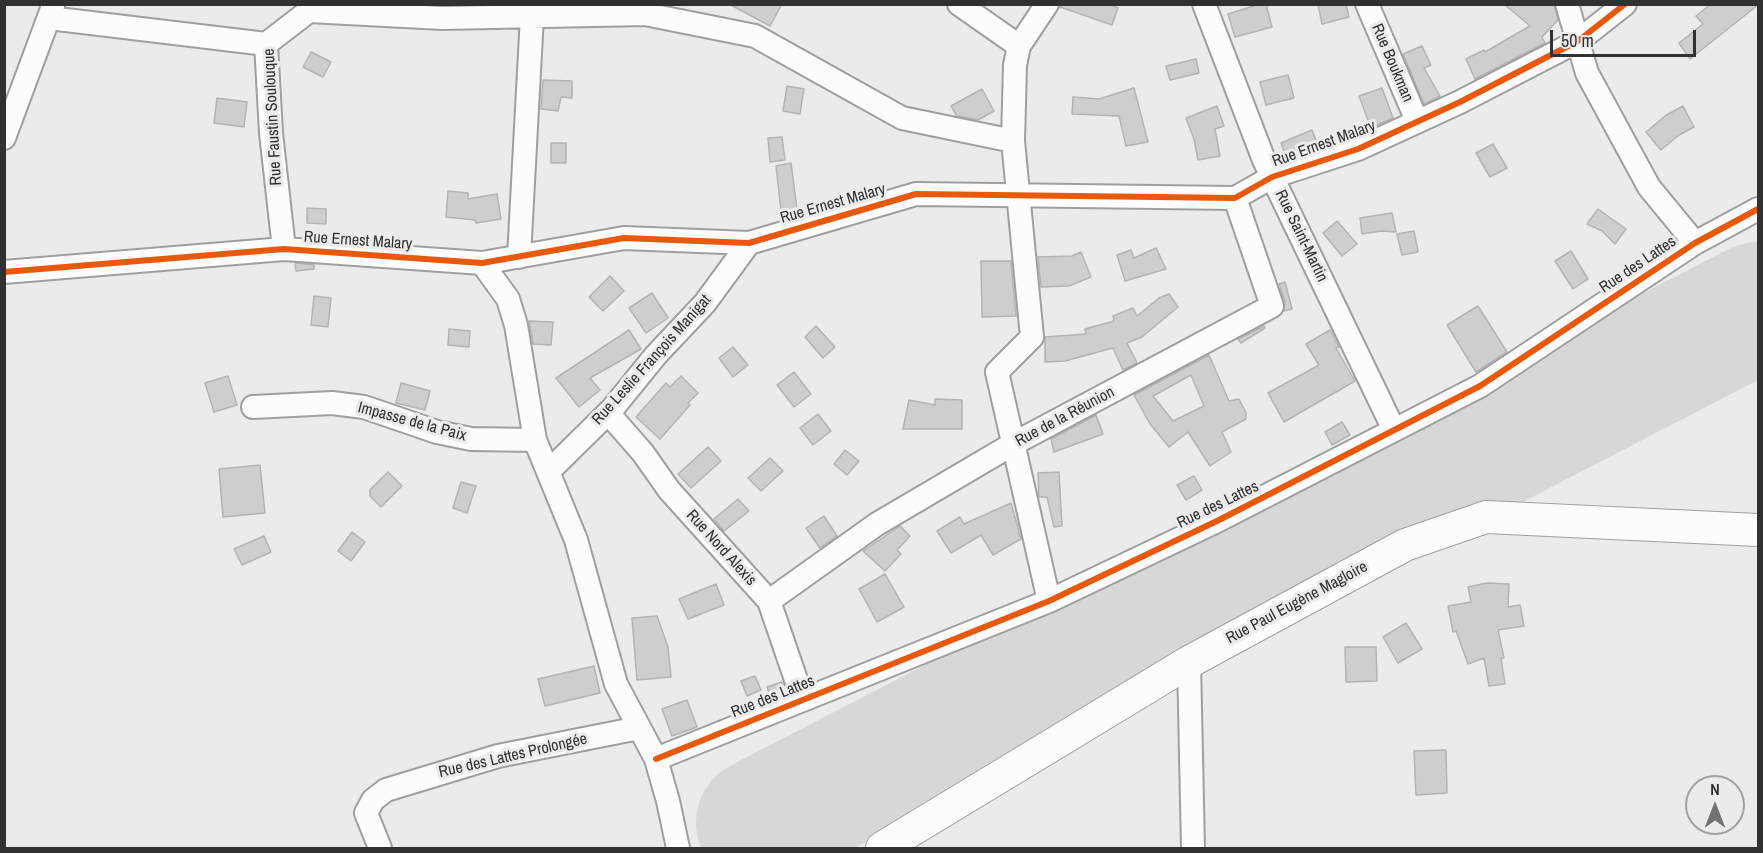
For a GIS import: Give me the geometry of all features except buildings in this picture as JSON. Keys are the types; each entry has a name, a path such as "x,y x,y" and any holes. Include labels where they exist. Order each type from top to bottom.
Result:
{"main road":[{"name":"Rue Paul Eugène Magloire","path":"882,849 1189,662 1405,544 1486,518 1758,530"}],"street":[{"path":"959,4 1019,46"},
{"path":"1047,4 1019,46 1015,65 1013,141 1032,337 997,372 1049,601"},
{"name":"Rue Saint-Martin","path":"1204,4 1272,177 1394,430"},
{"name":"Rue Boukman","path":"1367,4 1417,121"},
{"path":"1567,4 1587,73 1649,187 1695,243"},
{"name":"Rue Ernest Malary","path":"4,272 284,249 482,263 624,238 749,243 916,194 1235,198 1272,177 1358,149 1578,41 1624,4"},
{"path":"310,8 442,18 645,14 755,36 902,117 1013,141"},
{"name":"Rue Faustin Soulouque","path":"284,249 271,133 266,44 310,8"},
{"path":"4,138 52,11 266,44"},
{"path":"519,256 532,16"},
{"name":"Rue de la Réunion","path":"769,601 877,524 1013,444 1272,306 1235,198"},
{"name":"Rue des Lattes","path":"656,759 1049,601 1219,520 1480,386 1695,243 1758,209"},
{"name":"Rue Leslie François Manigat","path":"548,472 608,413 656,355 705,303 749,243"},
{"path":"482,263 508,299 516,325 535,440 576,540 616,684 656,759 678,849"},
{"name":"Impasse de la Paix","path":"254,407 332,403 364,407 437,432 471,439 535,440"},
{"name":"Rue Nord Alexis","path":"608,413 643,453 669,490 769,601 803,700"},
{"path":"1189,662 1193,849"},
{"name":"Rue des Lattes Prolongée","path":"380,849 366,813 373,800 386,790 498,756 639,728"}],"runway":[{"path":"761,823 1758,307"}],"cycle path":[{"path":"4,272 284,249 482,263 624,238 749,243 916,194 1235,198 1272,177 1358,149 1460,102 1578,41 1625,4"},
{"path":"656,759 1049,601 1219,520 1480,386 1695,243 1758,209"}]}
